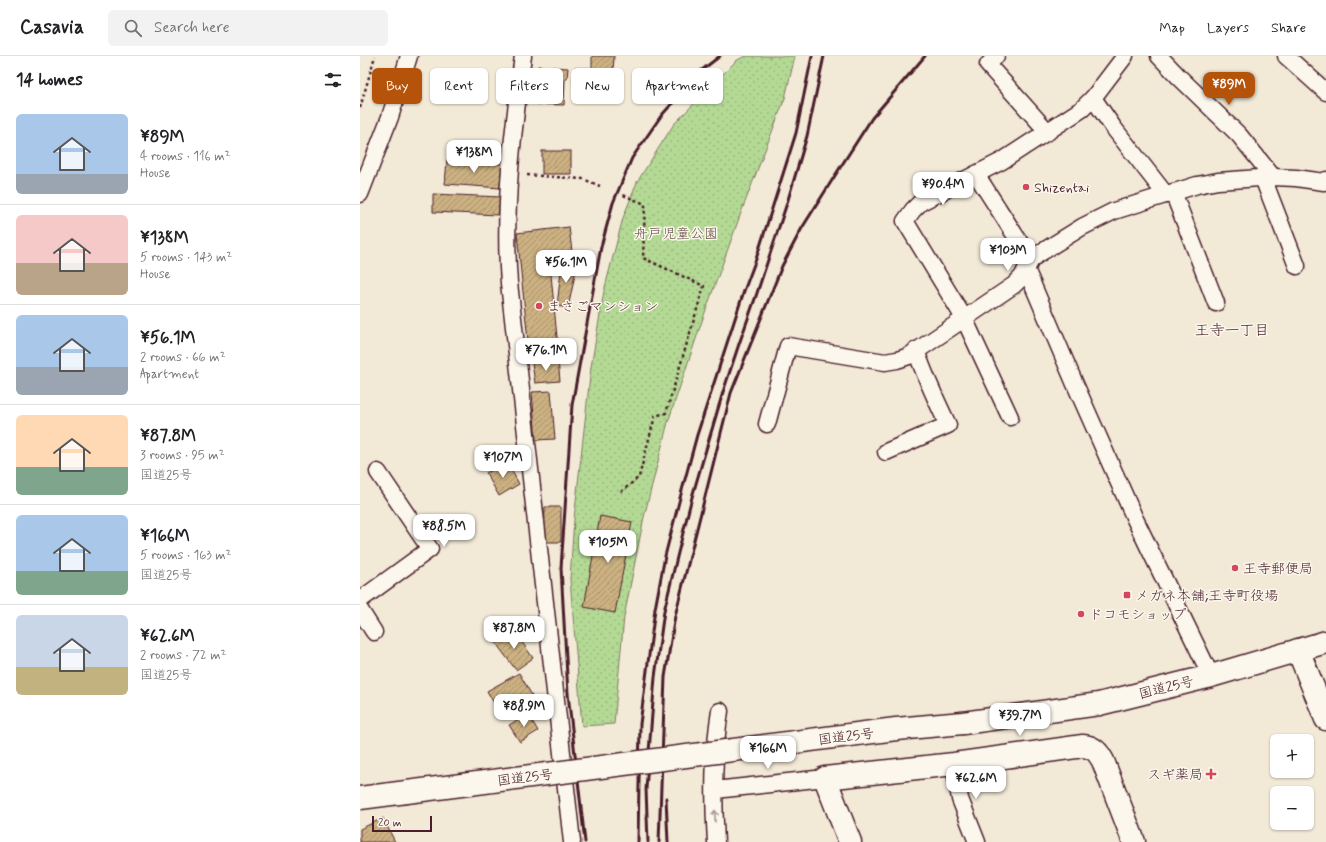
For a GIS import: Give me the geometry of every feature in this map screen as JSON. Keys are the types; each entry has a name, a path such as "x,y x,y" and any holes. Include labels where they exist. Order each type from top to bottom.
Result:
{"main road":[{"name":"国道25号","path":"360,798 896,729 963,723 1099,704 1211,676 1326,642"},
{"path":"1298,650 1326,719"},
{"path":"850,842 825,778 954,764 1083,746 1091,747 1098,752 1103,761 1134,842"}],"street":[{"path":"360,194 390,117 409,56"},
{"path":"523,56 514,125 506,255 572,842"},
{"path":"996,56 988,65 1048,132"},
{"path":"1010,418 964,318 905,221 921,202 1002,161 1082,109 1093,98 1125,56"},
{"path":"1159,56 1239,135 1268,177 1297,266"},
{"path":"1286,56 1326,92"},
{"path":"1093,98 1113,127 1169,194 1216,303"},
{"path":"976,174 1029,264 1072,376 1135,519 1211,676"},
{"path":"767,424 788,346 885,362 897,360 916,350 1014,285 1022,277 1029,264 1082,227 1114,211 1218,181 1268,177 1296,178 1324,182 1326,180"},
{"path":"886,452 948,425 931,392 916,350"},
{"path":"360,600 430,549 378,472"},
{"path":"360,610 374,632"},
{"path":"716,842 716,740 720,710"},
{"path":"954,764 960,799 977,842"},
{"path":"715,790 825,778"}],"path":[{"path":"360,108 375,56"},
{"path":"510,174 583,179 600,186"},
{"path":"621,492 639,478 655,416 666,413 704,286 643,258 645,204 623,195"}],"green space":[{"name":"舟戸児童公園","path":"745,56 795,56 785,98 703,318 668,422 644,517 624,617 614,724 582,726 570,579 574,519 591,367 604,291 623,218 637,182 674,124 694,104 723,104 723,74 736,61"}],"building":[{"path":"592,56 614,56 613,68 592,68"},
{"path":"538,66 568,68 567,79 565,79 564,105 537,104 563,104 563,68 538,68"},
{"path":"542,151 571,151 571,174 542,174"},
{"path":"447,160 502,164 500,188 445,184"},
{"path":"433,194 501,197 498,215 433,212"},
{"name":"まさごマンション","path":"569,227 572,252 549,254 559,358 530,361 517,233"},
{"path":"562,262 577,265 568,308 557,306"},
{"path":"558,360 560,381 535,383 532,363"},
{"path":"551,391 555,439 536,440 532,392"},
{"path":"507,462 519,484 499,496 486,473"},
{"path":"545,507 561,507 561,542 544,542"},
{"path":"600,516 632,522 615,613 584,607"},
{"path":"513,629 533,658 516,670 495,642"},
{"path":"519,673 534,699 502,717 487,691"},
{"path":"528,714 538,731 520,742 509,725"},
{"path":"383,818 395,842 360,842 360,829"}],"railway":[{"path":"585,842 568,694 561,568 572,405 601,247 613,203 632,158 661,116 702,70 720,56"},
{"path":"638,842 640,724 655,609 665,556 697,435 744,291 756,259 796,133 812,56"},
{"path":"648,842 646,789 655,677 664,611 692,497 723,392 787,203 807,136 824,56"},
{"path":"659,842 665,677 675,616 731,393 782,266 802,228 872,118 925,56"},
{"path":"666,798 668,842"}],"place":[{"name":"Shizentai","path":"1026,187"},
{"name":"まさごマンション","path":"539,306"},
{"name":"王寺郵便局","path":"1235,568"},
{"name":"メガネ本舗;王寺町役場","path":"1127,595"},
{"name":"ドコモショップ","path":"1081,614"},
{"name":"スギ薬局","path":"1211,774"}],"district":[{"name":"王寺一丁目","path":"1232,330"}]}
